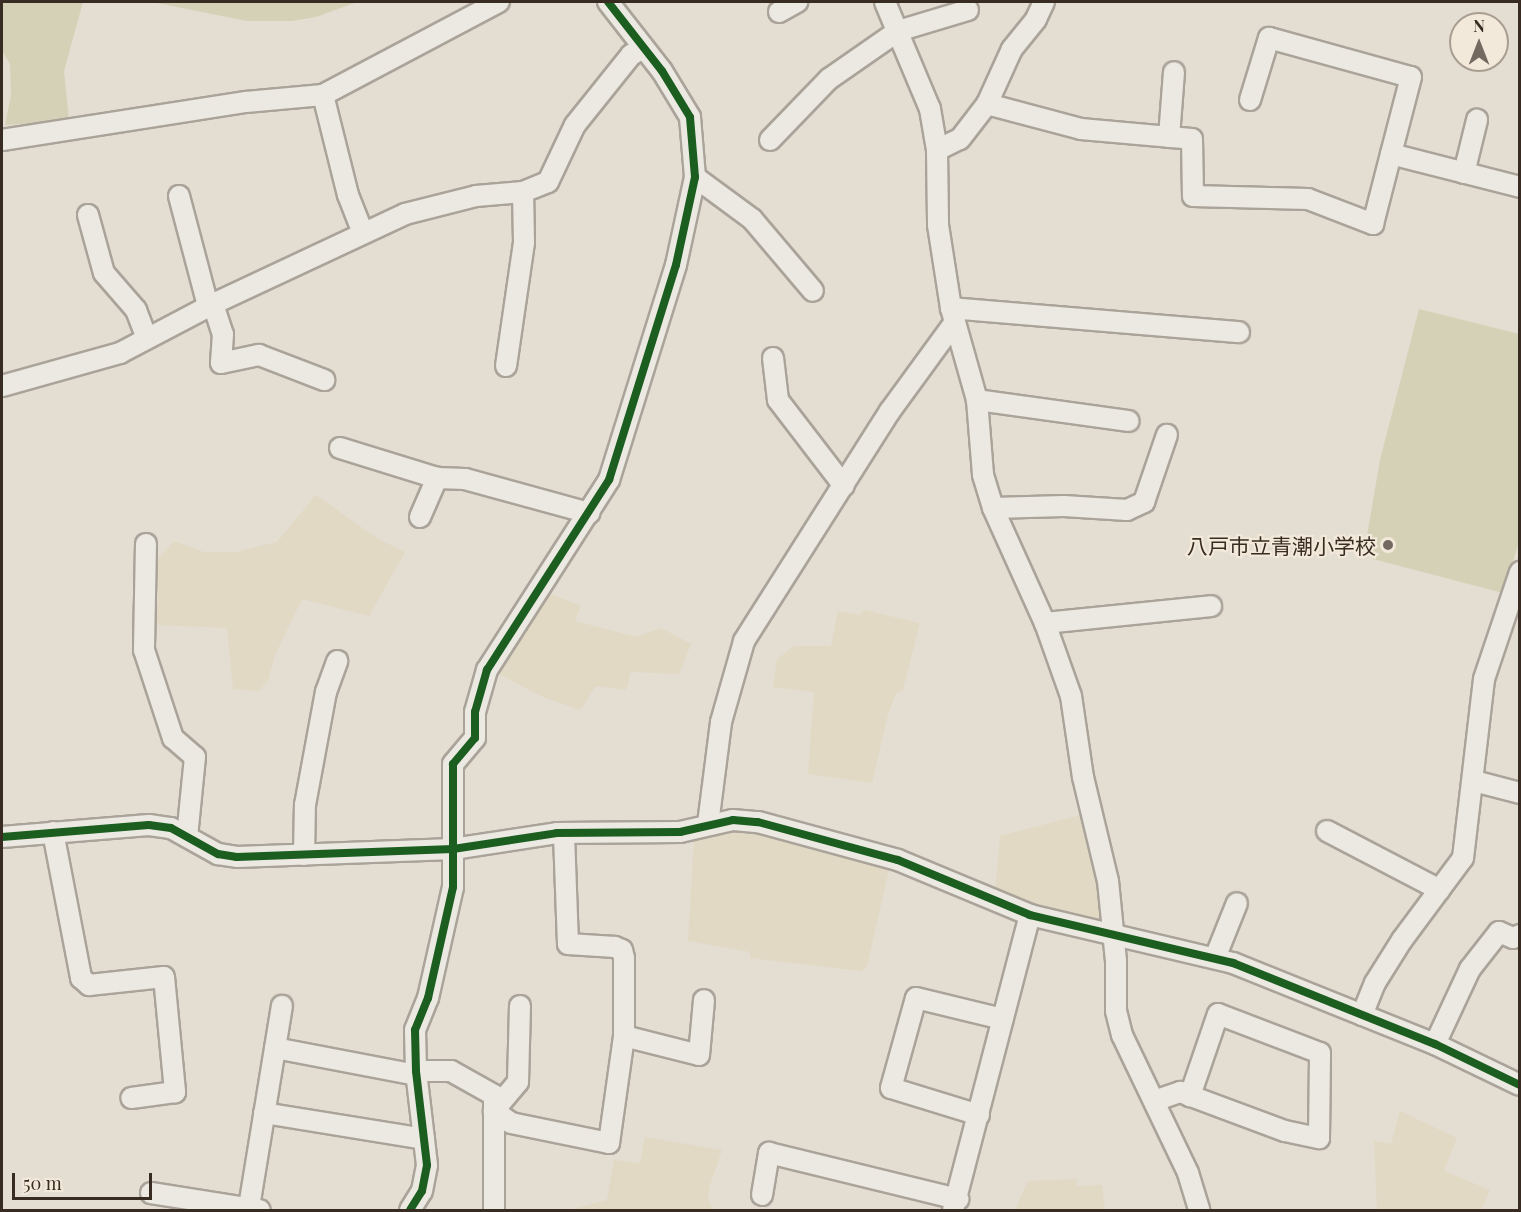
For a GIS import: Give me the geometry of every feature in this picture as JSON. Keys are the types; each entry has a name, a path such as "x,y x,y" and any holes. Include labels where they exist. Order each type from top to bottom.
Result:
{"street":[{"path":"2,140 246,102 323,95 499,2"},
{"path":"410,1210 422,1191 427,1165 416,1073 415,1030 428,998 453,887 453,764 475,738 475,712 487,670 609,480 676,265 695,177 690,117 677,94 608,2"},
{"path":"779,12 797,2"},
{"path":"885,2 930,109 937,150 938,225 953,315 977,400 982,475 993,508 1045,623 1071,696 1083,777 1108,881 1116,1011 1122,1035 1188,1173 1199,1210"},
{"path":"937,150 960,139 987,104 1011,49 1036,19 1044,2"},
{"path":"770,140 829,79 898,31 968,10"},
{"path":"987,104 1081,129 1191,139 1193,196 1308,199 1373,224 1411,77 1269,38 1250,99"},
{"path":"2,386 120,353 211,305 405,214 476,195 523,192 548,182 575,125 631,55 643,48"},
{"path":"1169,136 1174,72"},
{"path":"323,95 348,195 363,234"},
{"path":"1464,173 1477,120"},
{"path":"1391,154 1520,187"},
{"path":"695,177 752,219 813,291"},
{"path":"506,366 524,242 523,192"},
{"path":"179,196 211,305 223,333 220,363 259,355 324,380"},
{"path":"88,215 104,273 136,310 147,338"},
{"path":"953,315 1239,332"},
{"path":"708,824 720,722 744,641 953,315"},
{"path":"773,358 778,400 843,486"},
{"path":"977,400 1129,421"},
{"path":"993,508 1064,506 1127,510 1144,502 1167,435"},
{"path":"340,448 437,478 465,479 589,513"},
{"path":"420,517 437,478"},
{"path":"146,544 144,650 173,738 195,757 187,837"},
{"path":"1362,1015 1385,966 1463,858 1474,781 1484,679 1512,619 1520,572"},
{"path":"1045,623 1211,606"},
{"path":"304,855 305,805 326,692 337,661"},
{"path":"1474,781 1520,793"},
{"path":"2,837 149,825 171,828 228,855 304,855 453,849 564,833 680,832 733,820 758,822 838,841 898,860 1030,915 1215,958 1435,1044 1520,1085"},
{"path":"1327,831 1440,890"},
{"path":"53,832 81,978 89,985 164,977 175,1092 131,1098"},
{"path":"494,1111 511,1123 609,1143 624,1036 622,950 568,944 564,833"},
{"path":"1215,958 1236,903"},
{"path":"762,1195 769,1153 955,1204 1030,915"},
{"path":"1435,1044 1477,960 1499,932 1513,938 1520,935"},
{"path":"978,1115 891,1088 916,999 1002,1020"},
{"path":"624,1036 699,1055 704,1000"},
{"path":"151,1193 254,1209 264,1113 282,1006"},
{"path":"494,1111 507,1100 518,1082 520,1006"},
{"path":"1154,1101 1180,1092 1190,1096 1285,1131 1318,1138 1320,1053 1218,1014 1190,1096"},
{"path":"275,1048 416,1073 451,1071 472,1080 494,1095 494,1210"},
{"path":"264,1113 424,1139"}],"shaded area":[{"path":"2,2 83,2 64,71 69,121 5,125 11,95 10,64 2,51"},
{"path":"152,2 357,2 316,17 292,21 247,21"},
{"path":"1419,309 1519,334 1519,542 1503,593 1373,559 1367,536 1380,460"},
{"path":"316,495 378,539 405,552 369,616 302,599 275,655 268,680 259,691 233,689 227,628 157,625 158,559 174,541 204,552 236,552 277,542"},
{"path":"548,593 581,606 575,621 636,637 661,628 691,644 679,674 631,672 626,690 596,686 580,710 543,697 499,674 499,667"},
{"path":"864,610 920,623 903,690 896,693 888,714 872,783 808,774 814,692 773,687 777,659 794,646 831,646 838,611 860,615"},
{"path":"1085,814 1101,880 1102,917 1092,921 1056,914 995,894 1000,836"},
{"path":"752,829 890,865 867,966 861,971 750,958 750,952 688,941 694,840 714,831"},
{"path":"1400,1111 1457,1138 1444,1171 1490,1190 1481,1210 1377,1210 1374,1141 1391,1144"},
{"path":"645,1137 722,1150 709,1188 708,1199 713,1210 569,1210 607,1200 614,1160 640,1163"},
{"path":"1077,1179 1076,1186 1102,1185 1105,1210 1015,1210 1028,1181"}],"cycle path":[{"path":"410,1210 422,1191 427,1165 416,1071 415,1030 428,998 453,887 453,764 475,738 475,712 487,670 609,480 676,265 695,177 690,117 662,71 608,2"},
{"path":"2,837 149,825 171,828 218,854 237,857 453,849 557,833 680,832 733,820 758,822 898,860 1030,915 1233,963 1435,1044 1520,1085"}],"place":[{"name":"八戸市立青潮小学校","path":"1388,545"}]}
